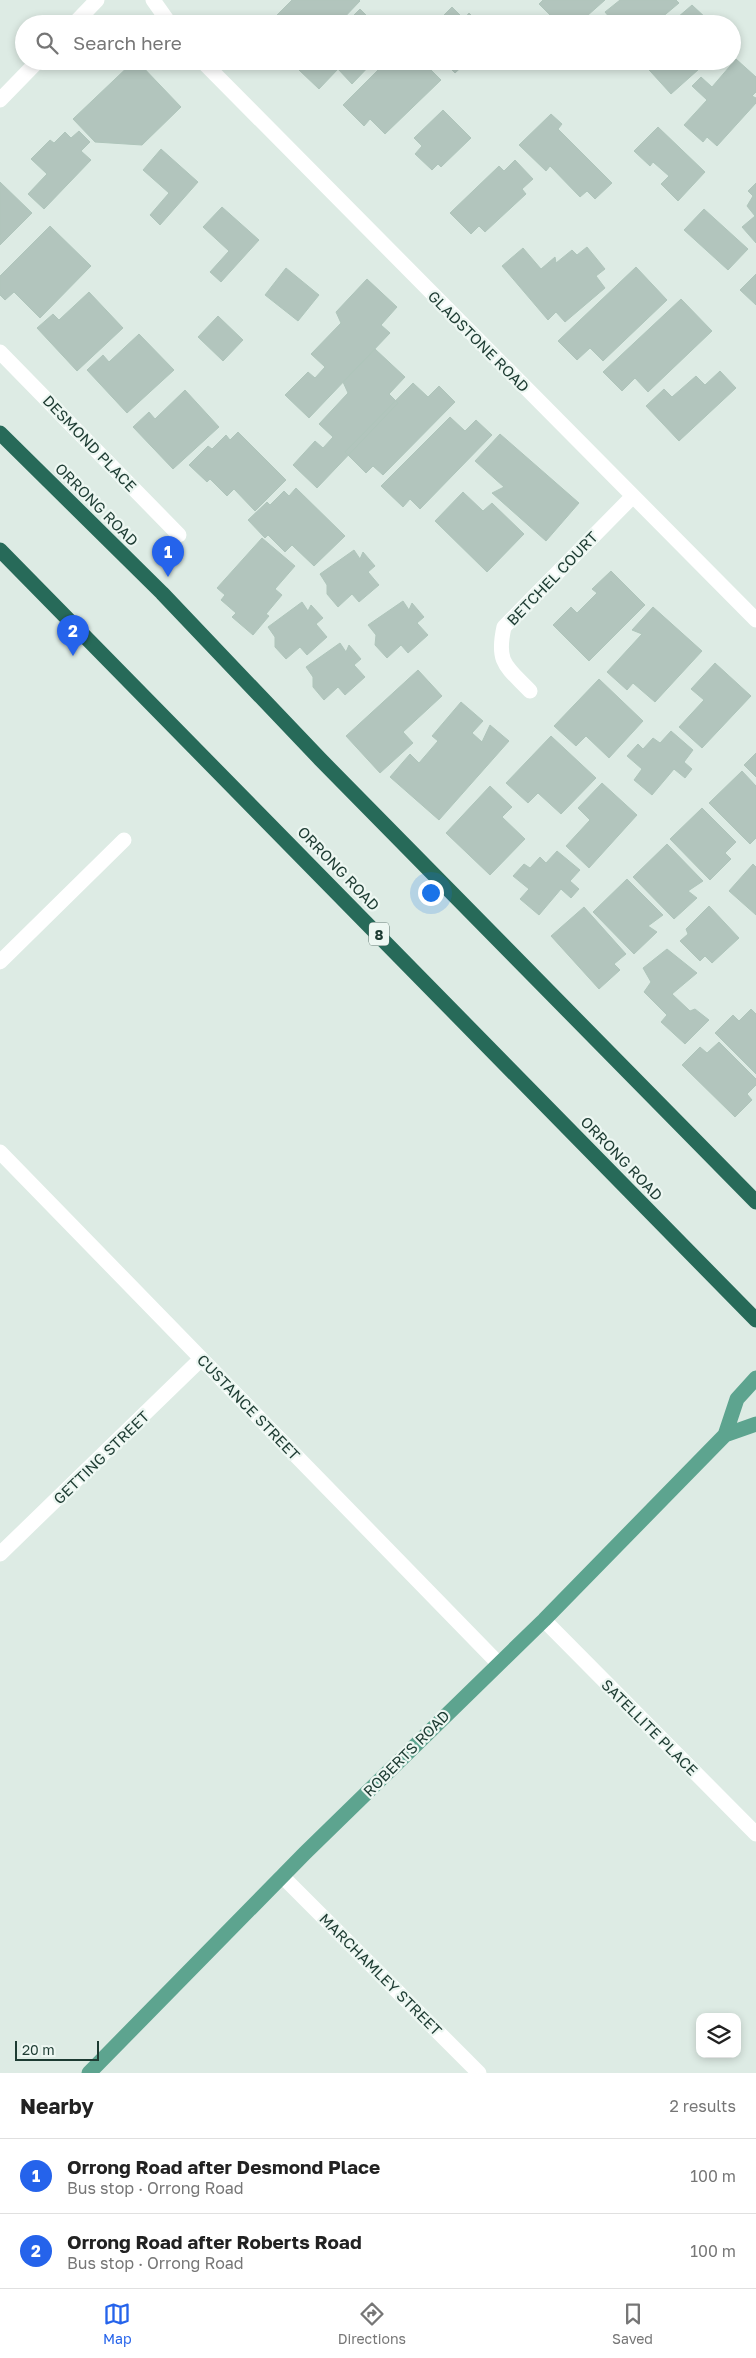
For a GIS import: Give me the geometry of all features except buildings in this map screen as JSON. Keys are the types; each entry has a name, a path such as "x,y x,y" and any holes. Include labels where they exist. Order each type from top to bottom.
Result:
{"highway":[{"name":"ORRONG ROAD","path":"0,433 162,594 320,759 756,1202"},
{"name":"ORRONG ROAD","path":"0,550 756,1320"}],"main road":[{"name":"ROBERTS ROAD","path":"89,2073 282,1876 544,1620 725,1435 737,1399 756,1378"},
{"name":"ROBERTS ROAD","path":"725,1435 756,1424"}],"street":[{"path":"83,15 97,0"},
{"path":"153,0 164,15"},
{"path":"0,100 29,70"},
{"name":"GLADSTONE ROAD","path":"211,70 756,620"},
{"name":"DESMOND PLACE","path":"0,352 179,535"},
{"name":"BETCHEL COURT","path":"530,691 504,664 500,647 504,627 633,496"},
{"path":"0,962 124,840"},
{"name":"CUSTANCE STREET","path":"0,1152 498,1663"},
{"name":"GETTING STREET","path":"0,1554 201,1359"},
{"name":"SATELLITE PLACE","path":"544,1620 756,1834"},
{"name":"MARCHAMLEY STREET","path":"282,1876 479,2073"}],"place":[{"name":"Orrong Road after Desmond Place","path":"168,577"},
{"name":"Orrong Road after Roberts Road","path":"73,656"}]}
